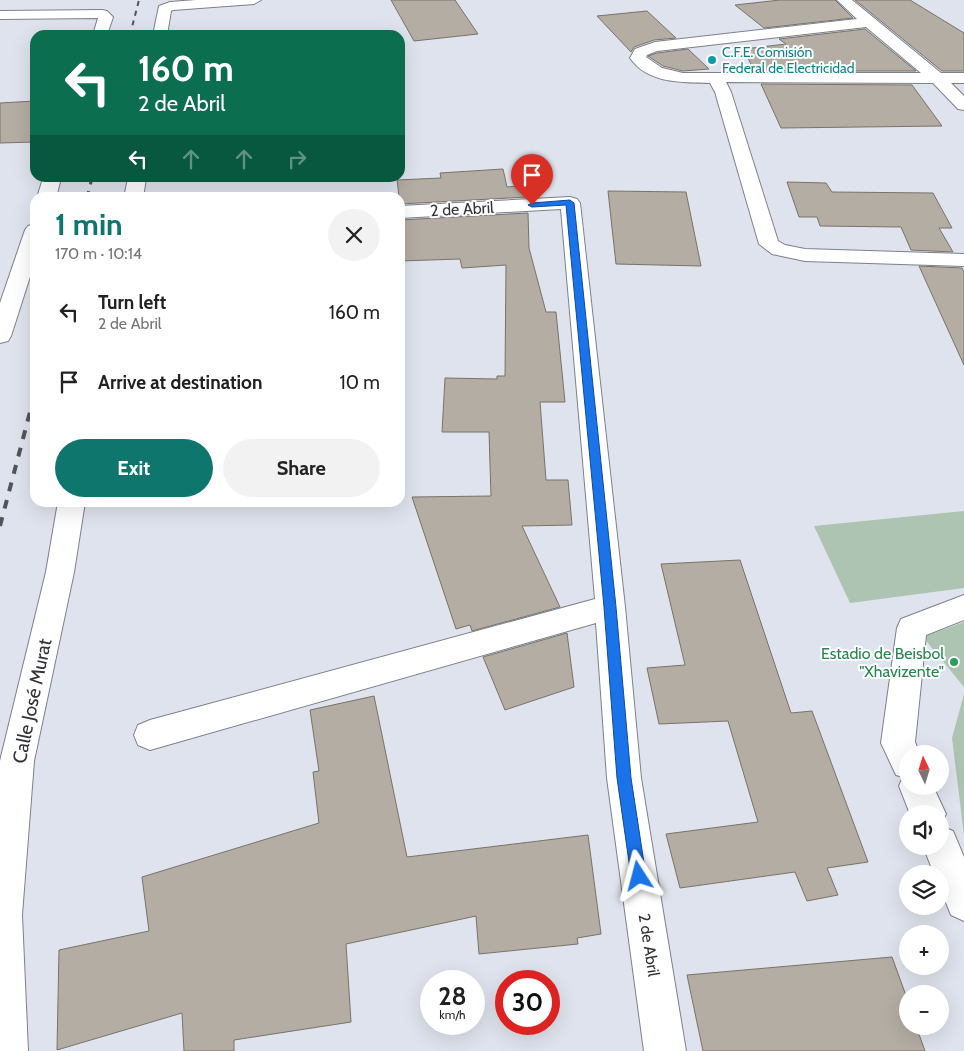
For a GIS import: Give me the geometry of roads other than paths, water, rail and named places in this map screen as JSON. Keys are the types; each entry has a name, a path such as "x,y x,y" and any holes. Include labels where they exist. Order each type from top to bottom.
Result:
{"street":[{"path":"161,30 164,9 178,4 254,0"},
{"path":"844,0 937,78 964,105"},
{"path":"0,15 102,14 106,17 102,30"},
{"path":"870,22 655,47 640,52 638,58 650,70 665,77 964,78"},
{"path":"715,78 722,92 769,244 779,250 805,255 964,260"},
{"name":"2 de Abril","path":"405,212 570,203 610,607 624,778 665,1051"},
{"path":"0,336 30,245"},
{"name":"Calle José Murat","path":"8,1051 3,915 18,761 60,572 71,507"},
{"path":"150,735 610,607"},
{"path":"899,745 912,628 964,607"},
{"path":"945,855 964,902"}],"railway":[{"path":"131,30 139,0"},
{"path":"88,192 91,182"},
{"path":"0,526 30,412"}],"place":[{"name":"C.F.E. Comisión Federal de Electricidad","path":"712,60"},
{"name":"Estadio de Beisbol \"Xhavizente\"","path":"954,662"}]}
